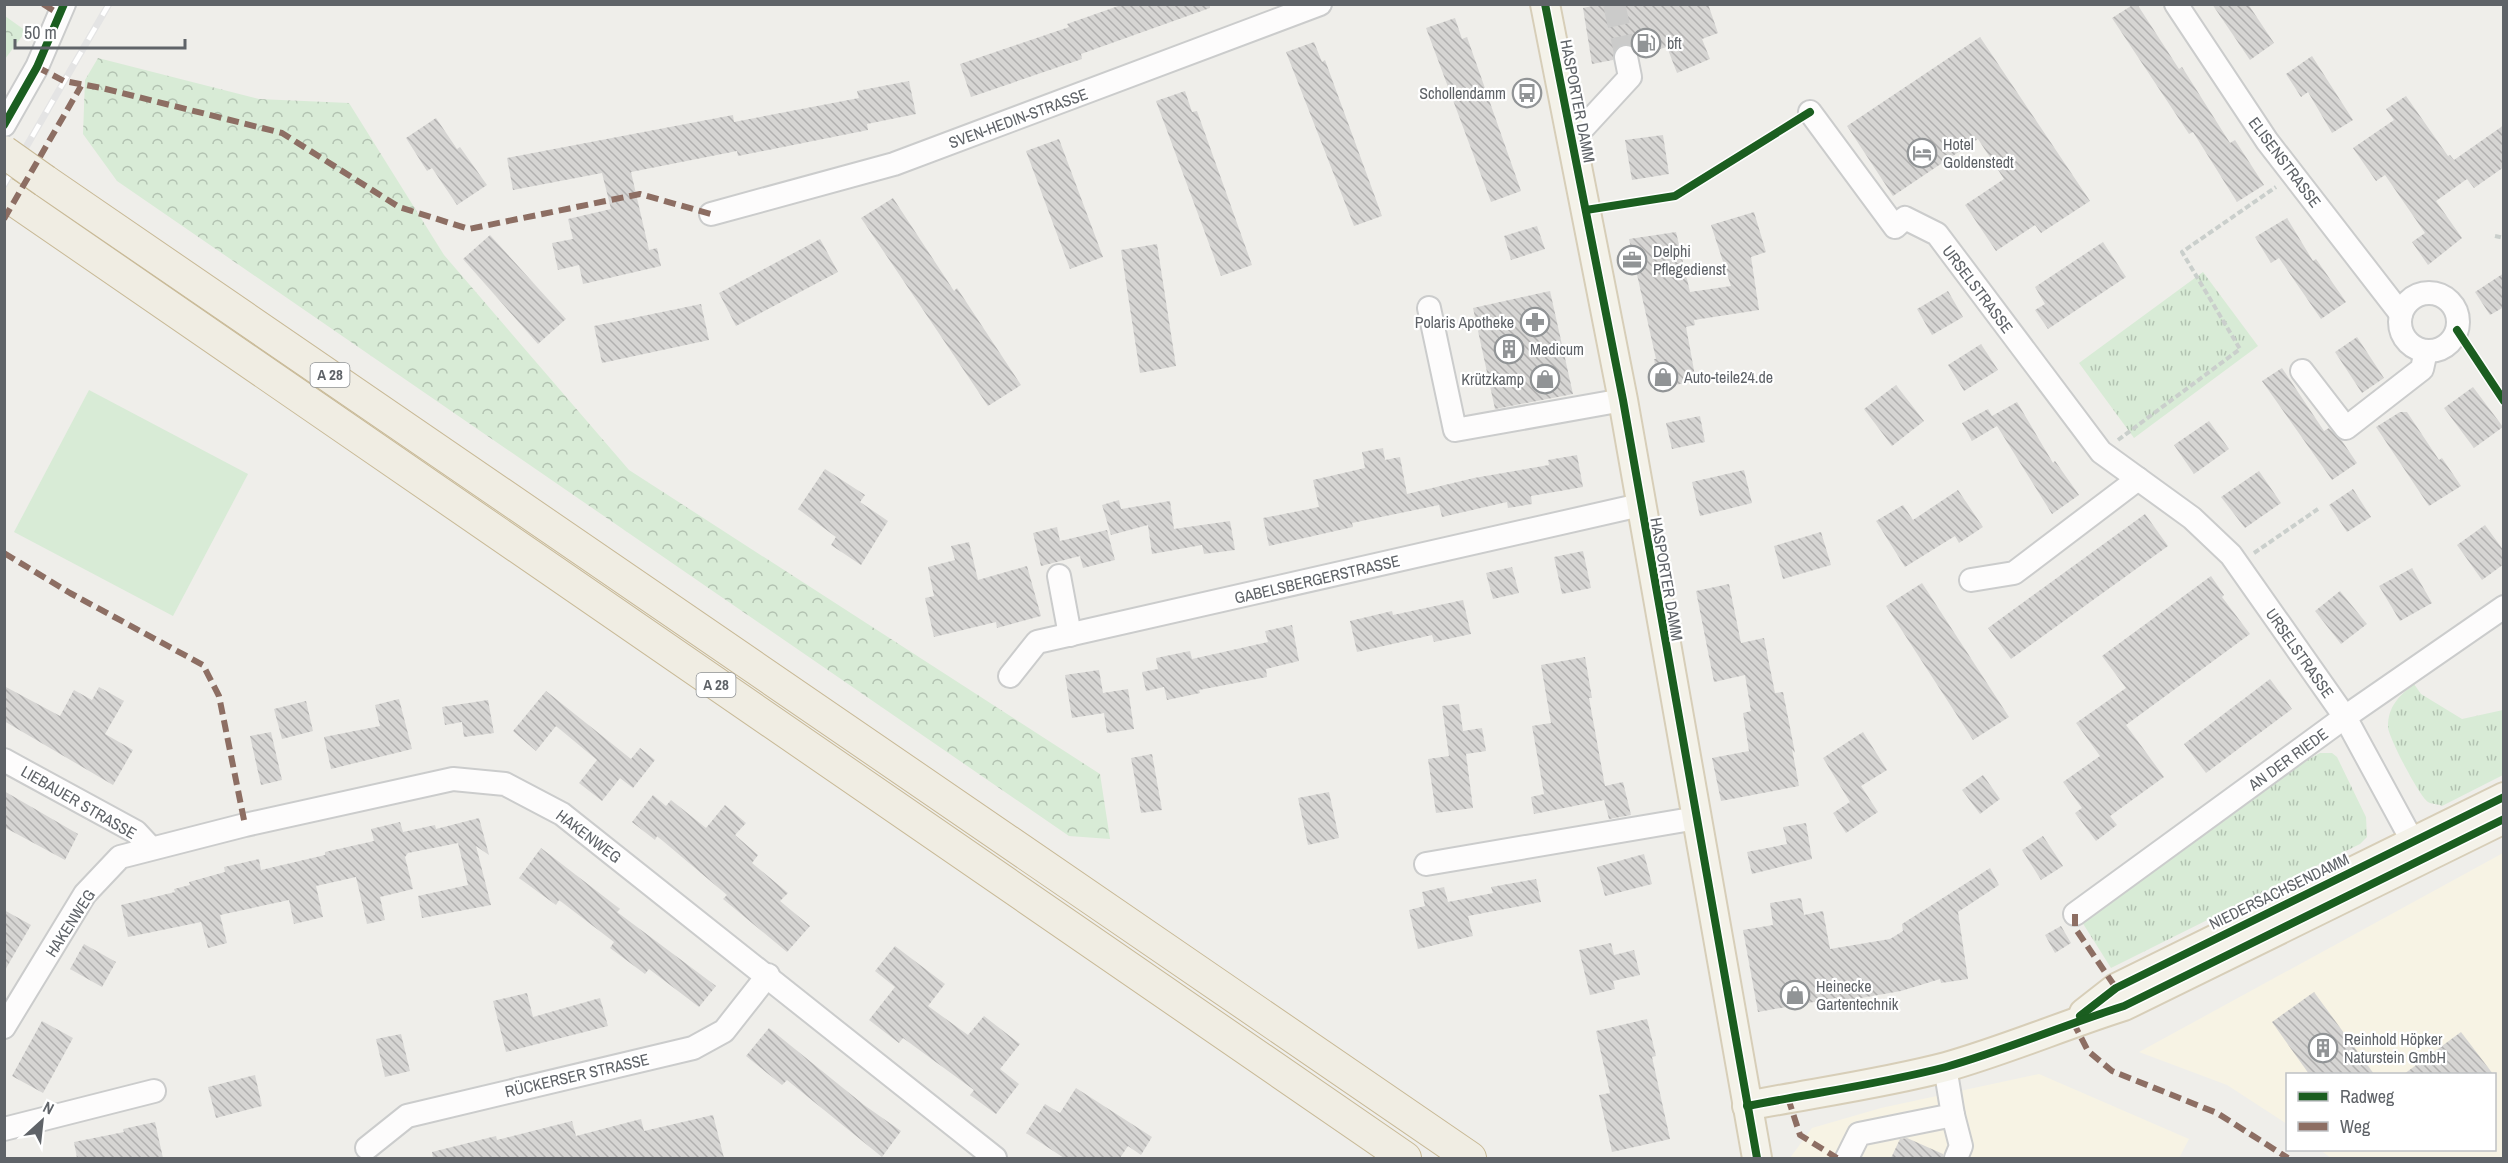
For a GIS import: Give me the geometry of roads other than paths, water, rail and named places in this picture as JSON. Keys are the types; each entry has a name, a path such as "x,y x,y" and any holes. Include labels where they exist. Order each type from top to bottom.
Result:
{"highway":[{"name":"A 28","path":"4,152 1470,1158"},
{"name":"A 28","path":"16,201 1406,1158"}],"main road":[{"name":"HASPORTER DAMM","path":"1545,4 1623,400 1757,1158"},
{"name":"NIEDERSACHSENDAMM","path":"1747,1106 1945,1067 2023,1043 2073,1022 2124,1006 2417,850 2504,797"},
{"name":"NIEDERSACHSENDAMM","path":"2417,850 2504,819"}],"street":[{"path":"4,125 37,67 64,4"},
{"name":"SVEN-HEDIN-STRASSE","path":"711,214 894,164 1320,4"},
{"name":"ELISENSTRASSE","path":"2176,4 2267,141 2401,314 2403,334 2413,346 2426,351"},
{"path":"1571,141 1630,77 1626,57"},
{"name":"URSELSTRASSE","path":"1810,112 1894,227 1905,219 1937,234 2101,452 2192,518 2238,565 2345,717 2417,850"},
{"path":"2302,371 2346,428 2422,369 2426,351 2444,347 2457,330 2456,309 2444,297 2427,293 2411,298 2401,314"},
{"path":"1429,308 1455,430 1623,400"},
{"path":"1971,580 2014,573 2138,479"},
{"name":"GABELSBERGERSTRASSE","path":"1010,676 1037,642 1640,505"},
{"path":"1059,576 1070,635"},
{"name":"AN DER RIEDE","path":"2075,914 2345,717 2504,607"},
{"name":"LIEBAUER STRASSE","path":"4,760 136,832 151,848"},
{"name":"HAKENWEG","path":"4,1027 86,894 120,857 453,779 505,784 562,814 768,975 995,1158"},
{"path":"1426,864 1697,818"},
{"name":"RÜCKERSER STRASSE","path":"367,1148 407,1116 693,1048 724,1031 768,975"},
{"path":"1945,1067 1960,1146 1956,1158"},
{"path":"4,1129 154,1091"},
{"path":"1848,1158 1859,1134 1953,1115"}],"tunnel":[{"path":"1614,4 1626,57"}],"railway":[{"path":"4,185 109,4"}],"place":[{"name":"bft","path":"1646,43"},
{"name":"Schollendamm","path":"1527,93"},
{"name":"Hotel Goldenstedt","path":"1922,153"},
{"name":"Delphi Pflegedienst","path":"1632,260"},
{"name":"Polaris Apotheke","path":"1535,322"},
{"name":"Medicum","path":"1509,349"},
{"name":"Auto-teile24.de","path":"1663,377"},
{"name":"Krützkamp","path":"1545,379"},
{"name":"Heinecke Gartentechnik","path":"1795,995"},
{"name":"Reinhold Höpker Naturstein GmbH","path":"2323,1048"}]}
